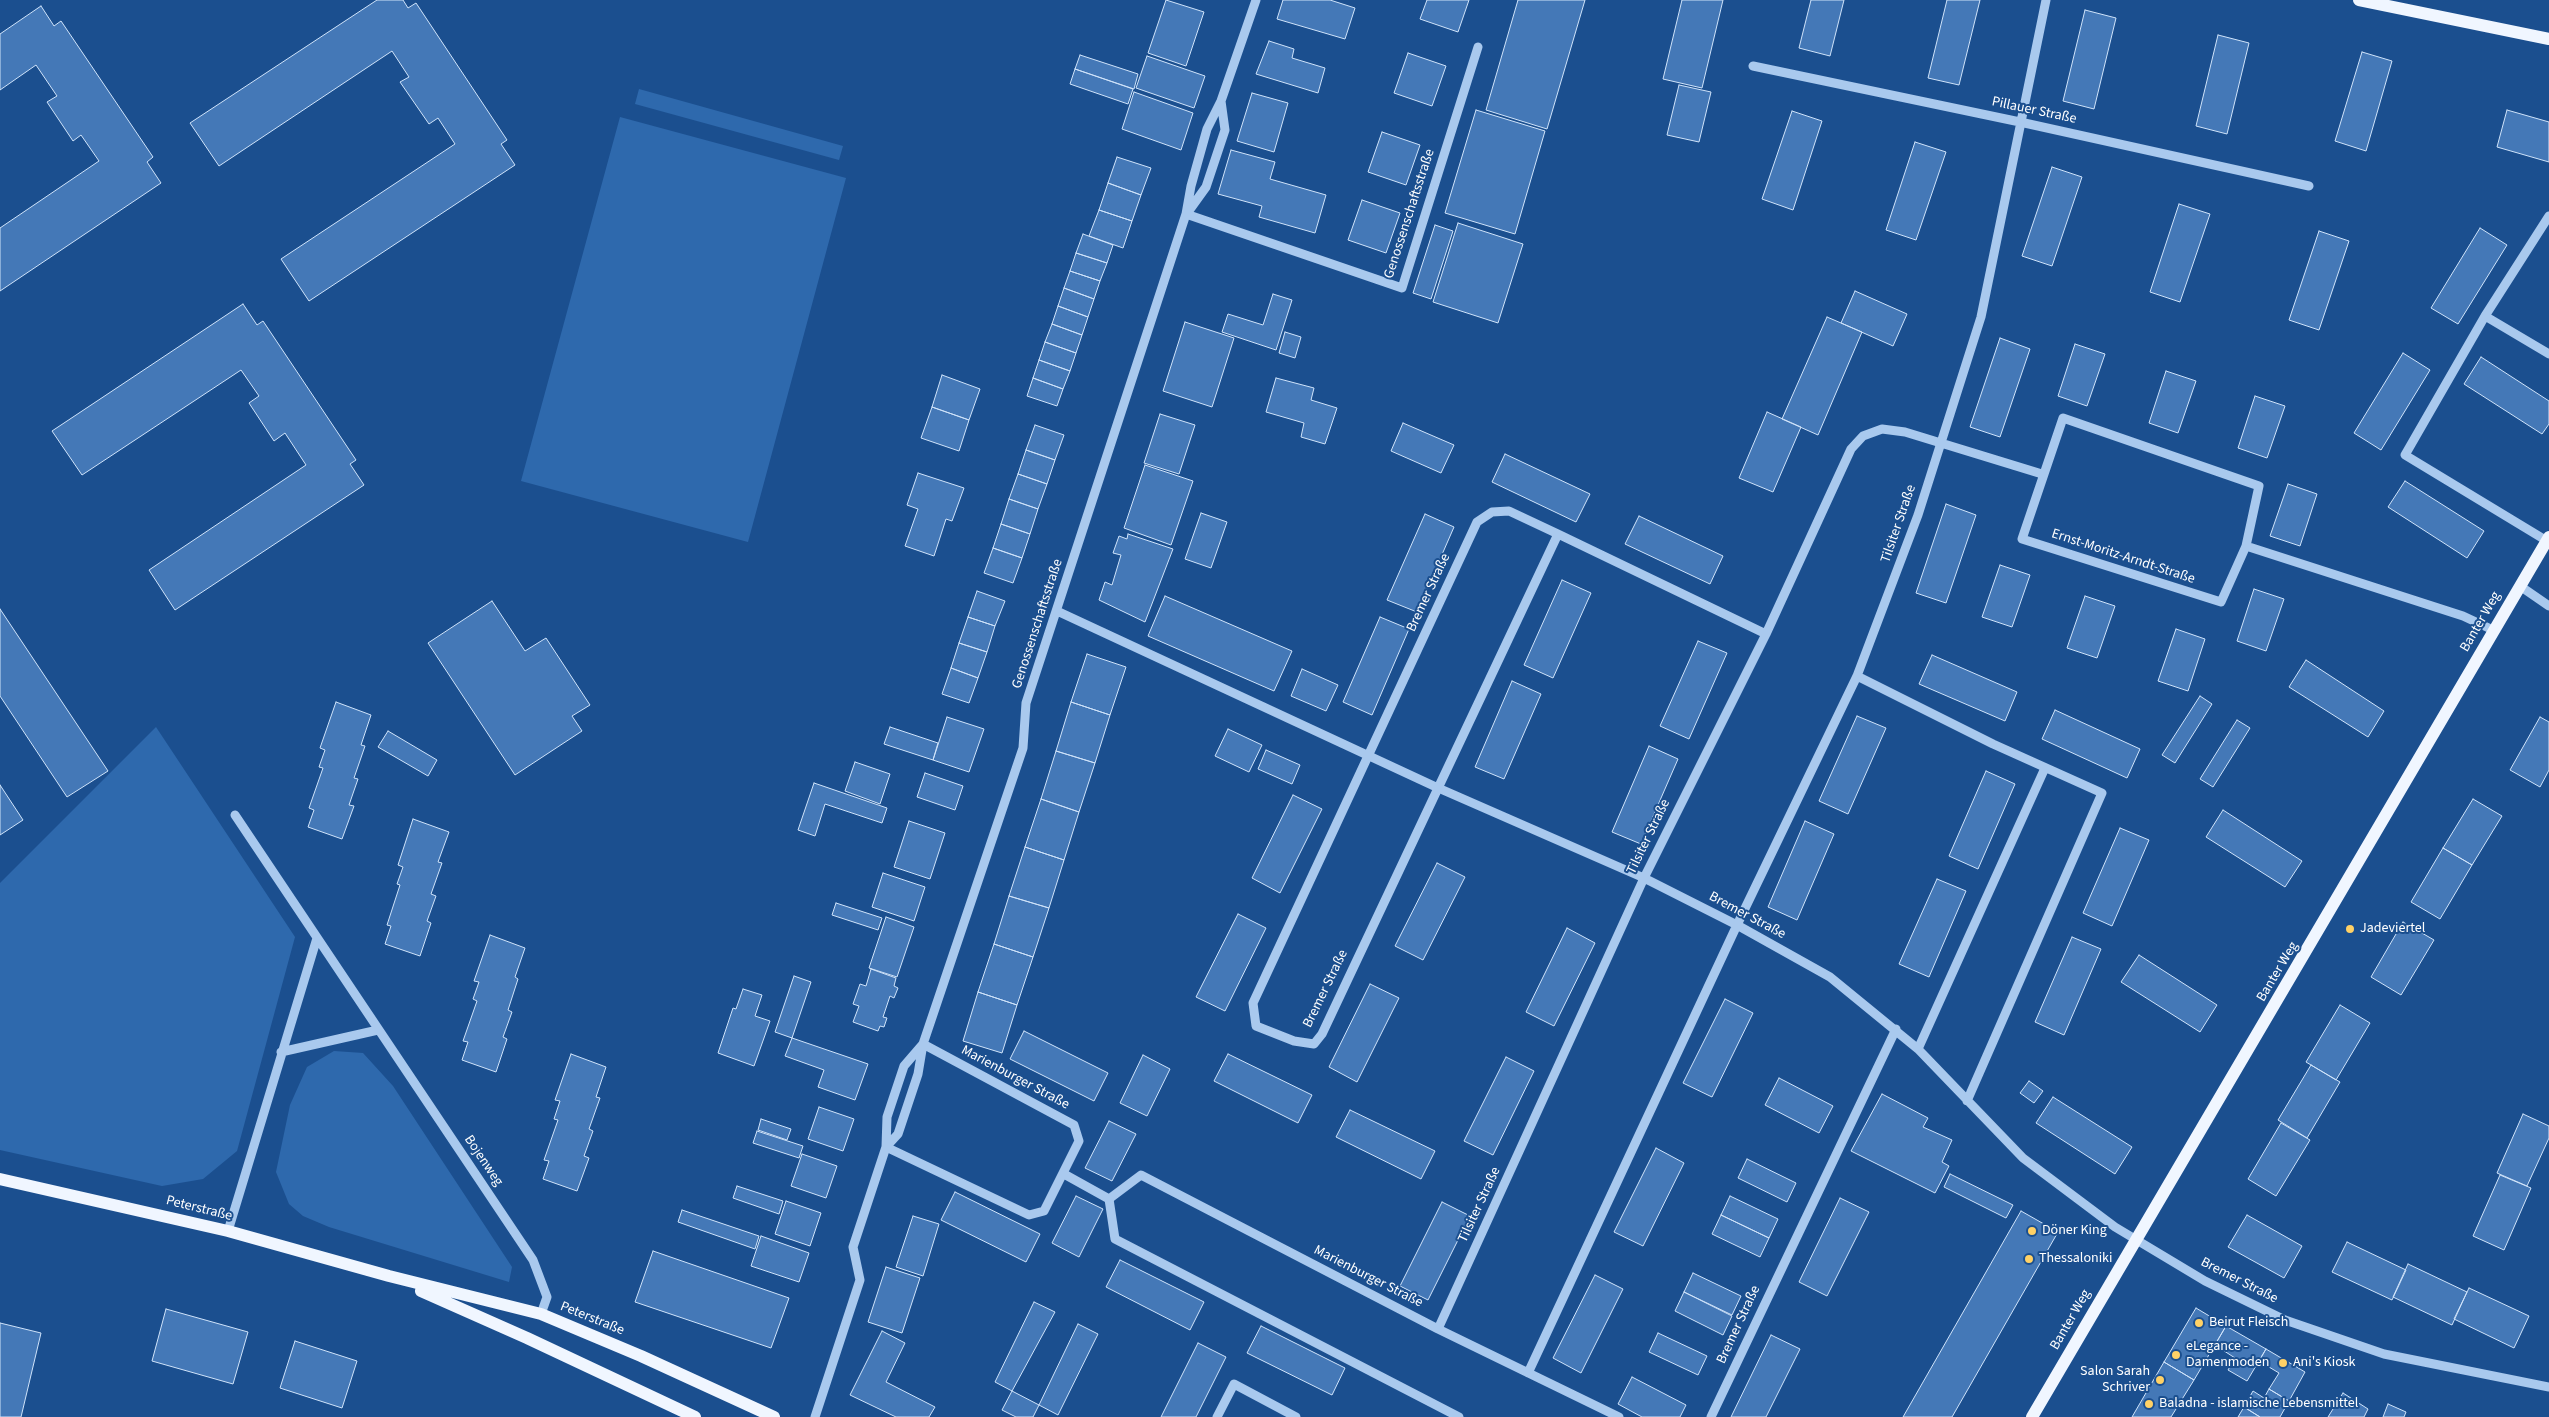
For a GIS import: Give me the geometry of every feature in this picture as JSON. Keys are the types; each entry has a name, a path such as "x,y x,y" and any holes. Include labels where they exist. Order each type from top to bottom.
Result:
{"main road":[{"path":"2359,0 2549,39"},
{"name":"Banter Weg","path":"2032,1417 2548,539"},
{"name":"Peterstraße","path":"0,1179 228,1231 389,1276 541,1314 641,1356 774,1417"},
{"name":"Peterstraße","path":"389,1276 695,1417"}],"street":[{"name":"Genossenschaftsstraße","path":"886,1148 898,1134 918,1074 923,1044 1022,748 1026,703 1186,214 1191,186 1207,129 1222,101 1256,0"},
{"name":"Tilsiter Straße","path":"1528,1373 1737,925 1857,676 1918,515 1980,317 2046,0"},
{"name":"Genossenschaftsstraße","path":"1186,214 1402,288 1478,47"},
{"name":"Pillauer Straße","path":"1753,66 2020,122 2309,186"},
{"name":"Genossenschaftsstraße","path":"1186,214 1206,187 1225,130 1222,101"},
{"name":"Banter Weg","path":"2548,539 2405,455 2485,316 2549,216"},
{"path":"2485,316 2549,354"},
{"name":"Ernst-Moritz-Arndt-Straße","path":"2063,418 2259,486 2246,546 2220,602 2022,539 2042,474 2063,418"},
{"name":"Tilsiter Straße","path":"1438,1329 1644,878 1766,634 1850,449 1863,436 1882,429 1905,432 1939,444"},
{"path":"1939,444 2042,474"},
{"name":"Bremer Straße","path":"1558,534 1436,787 1322,1034 1314,1044 1294,1040 1256,1026 1253,1003 1477,522 1492,512 1509,511 1558,534 1766,634"},
{"path":"2246,546 2463,616 2493,630"},
{"path":"2520,586 2549,606"},
{"name":"Bremer Straße","path":"1057,611 1436,787 1644,878 1737,925 1830,976 1918,1049 2023,1158 2135,1241 2204,1281 2285,1320 2384,1354 2549,1386"},
{"path":"1857,676 2045,768 2102,793 1967,1101"},
{"path":"1918,1049 2045,768"},
{"name":"Bojenweg","path":"235,814 533,1260 547,1297 541,1314"},
{"path":"228,1231 317,938"},
{"name":"Bremer Straße","path":"1711,1417 1896,1029"},
{"path":"281,1052 378,1030"},
{"name":"Genossenschaftsstraße","path":"815,1417 860,1280 854,1247 886,1148 887,1118 904,1066 923,1044"},
{"name":"Marienburger Straße","path":"886,1148 1028,1214 1044,1211 1079,1141 1074,1126 923,1044"},
{"path":"1064,1174 1109,1198 1115,1239 1459,1417"},
{"name":"Marienburger Straße","path":"1109,1198 1142,1175 1438,1329 1619,1417"},
{"path":"1217,1417 1234,1384 1296,1417"}],"shaded area":[{"path":"639,89 843,146 839,160 635,104"},
{"path":"620,117 846,178 748,542 521,481"},
{"path":"156,727 295,937 237,1151 203,1179 162,1186 0,1150 0,883"},
{"path":"334,1051 363,1053 393,1086 512,1267 509,1282 329,1227 303,1216 289,1204 276,1172 290,1105 307,1067"}],"building":[{"path":"377,0 403,0 408,8 416,3 507,140 501,144 515,165 309,301 281,259 455,144 438,118 429,124 400,82 409,77 392,51 219,166 190,123"},
{"path":"1166,0 1204,12 1186,66 1148,53"},
{"path":"1283,0 1330,0 1355,8 1345,39 1277,19"},
{"path":"1427,0 1469,0 1458,32 1420,19"},
{"path":"1518,0 1585,0 1547,129 1486,110"},
{"path":"1682,0 1723,0 1702,88 1663,79"},
{"path":"1811,0 1844,0 1830,56 1799,48"},
{"path":"1947,0 1980,0 1959,85 1928,78"},
{"path":"41,6 54,26 61,21 153,157 147,162 161,183 0,291 0,228 99,161 81,135 73,141 47,102 57,96 36,65 0,90 0,34"},
{"path":"2085,10 2116,18 2094,109 2063,101"},
{"path":"2218,35 2249,43 2227,134 2196,126"},
{"path":"1269,41 1294,49 1292,58 1325,68 1318,93 1256,74"},
{"path":"2362,52 2392,61 2366,151 2335,141"},
{"path":"1408,53 1446,66 1432,106 1394,93"},
{"path":"1080,55 1138,74 1134,89 1075,69"},
{"path":"1147,56 1205,76 1194,108 1136,88"},
{"path":"1075,69 1133,89 1128,104 1070,84"},
{"path":"1679,85 1711,92 1699,142 1667,135"},
{"path":"1134,92 1193,113 1181,150 1122,129"},
{"path":"1252,93 1288,103 1274,152 1237,141"},
{"path":"1476,110 1545,131 1515,234 1445,213"},
{"path":"2507,110 2549,122 2549,162 2497,147"},
{"path":"1792,111 1822,121 1793,210 1762,199"},
{"path":"1382,132 1420,145 1406,185 1368,172"},
{"path":"1915,142 1946,152 1916,240 1886,230"},
{"path":"1231,150 1275,162 1270,179 1326,195 1315,233 1259,217 1262,206 1218,194"},
{"path":"1117,157 1151,168 1141,195 1108,183"},
{"path":"2052,167 2082,177 2052,266 2022,256"},
{"path":"1108,183 1141,195 1132,221 1099,210"},
{"path":"1362,200 1400,213 1386,253 1348,240"},
{"path":"2179,204 2210,214 2180,302 2150,292"},
{"path":"1099,210 1132,221 1123,248 1089,236"},
{"path":"1458,223 1523,244 1498,323 1433,302"},
{"path":"1435,225 1453,231 1431,299 1413,293"},
{"path":"2480,228 2507,245 2458,324 2431,308"},
{"path":"2319,231 2349,241 2319,330 2289,320"},
{"path":"1083,234 1113,245 1107,263 1076,253"},
{"path":"1076,253 1107,263 1100,281 1070,271"},
{"path":"1070,271 1100,281 1094,299 1064,288"},
{"path":"1064,288 1094,299 1088,317 1058,306"},
{"path":"1855,291 1907,314 1893,346 1841,323"},
{"path":"1273,294 1292,300 1276,350 1222,332 1228,314 1263,325"},
{"path":"243,304 257,325 263,321 356,460 350,464 364,485 175,610 149,570 306,465 285,433 274,441 249,403 259,396 241,370 82,475 52,431"},
{"path":"1058,306 1088,317 1082,335 1052,324"},
{"path":"1827,317 1862,332 1818,435 1782,419"},
{"path":"1185,322 1234,338 1212,407 1163,391"},
{"path":"1052,324 1082,335 1076,353 1045,342"},
{"path":"1285,332 1301,337 1295,358 1279,353"},
{"path":"2000,338 2030,349 2000,437 1970,427"},
{"path":"1045,342 1076,353 1070,371 1039,360"},
{"path":"2075,344 2105,354 2087,406 2058,396"},
{"path":"2403,353 2430,370 2381,450 2354,433"},
{"path":"2481,357 2549,401 2549,424 2542,434 2464,384"},
{"path":"1039,360 1070,371 1063,389 1033,378"},
{"path":"2166,371 2196,381 2178,433 2149,423"},
{"path":"942,375 980,389 969,420 932,407"},
{"path":"1033,378 1063,389 1057,406 1027,396"},
{"path":"1276,378 1314,388 1311,400 1337,408 1325,444 1301,437 1304,423 1266,412"},
{"path":"2255,396 2285,406 2267,458 2238,448"},
{"path":"932,407 969,420 959,451 921,438"},
{"path":"1767,412 1801,427 1773,492 1739,478"},
{"path":"1160,414 1195,425 1179,474 1144,463"},
{"path":"1403,423 1454,445 1441,473 1391,451"},
{"path":"1035,425 1064,435 1055,460 1026,450"},
{"path":"1026,450 1055,460 1047,484 1018,474"},
{"path":"1505,454 1590,494 1576,522 1492,482"},
{"path":"1145,465 1193,481 1171,545 1124,528"},
{"path":"918,473 964,488 952,521 946,519 934,556 905,546 918,509 907,505"},
{"path":"1018,474 1047,484 1038,509 1009,499"},
{"path":"2405,481 2484,531 2467,558 2388,507"},
{"path":"2288,484 2317,494 2300,546 2270,536"},
{"path":"1009,499 1038,509 1030,534 1001,524"},
{"path":"1946,504 1976,515 1946,603 1916,593"},
{"path":"1201,513 1227,522 1211,568 1185,559"},
{"path":"1425,514 1454,527 1417,612 1387,600"},
{"path":"1639,516 1723,556 1710,584 1625,544"},
{"path":"1001,524 1030,534 1022,558 993,548"},
{"path":"1128,534 1173,549 1145,622 1099,600 1105,582 1112,585 1121,555 1113,553 1119,536 1127,539"},
{"path":"993,548 1022,558 1013,583 984,573"},
{"path":"2000,565 2030,575 2012,627 1982,617"},
{"path":"1562,580 1591,593 1553,678 1524,665"},
{"path":"2254,589 2284,599 2266,651 2237,641"},
{"path":"977,591 1005,601 995,626 968,617"},
{"path":"1165,596 1292,651 1274,691 1148,636"},
{"path":"2085,596 2115,606 2097,658 2067,648"},
{"path":"492,601 525,651 546,638 590,705 572,716 582,731 515,775 428,643"},
{"path":"0,609 108,771 67,797 0,696"},
{"path":"968,617 995,626 987,652 959,643"},
{"path":"1380,617 1409,629 1372,715 1343,702"},
{"path":"2176,629 2205,639 2188,691 2158,681"},
{"path":"1698,641 1727,653 1689,739 1660,726"},
{"path":"959,643 987,652 978,678 951,668"},
{"path":"1087,654 1126,667 1110,715 1071,702"},
{"path":"1932,655 2017,692 2005,721 1919,684"},
{"path":"2306,660 2384,711 2368,737 2289,687"},
{"path":"951,668 978,678 969,703 942,694"},
{"path":"1302,669 1338,685 1326,711 1291,696"},
{"path":"1512,681 1541,694 1504,779 1475,767"},
{"path":"2200,696 2212,704 2175,763 2162,755"},
{"path":"336,702 371,715 361,745 365,746 354,778 358,779 349,805 354,806 342,839 308,827 314,810 309,808 323,768 319,767 325,750 320,748"},
{"path":"1071,702 1110,715 1095,763 1056,751"},
{"path":"2055,710 2140,749 2127,778 2042,739"},
{"path":"1857,716 1886,728 1848,814 1819,801"},
{"path":"947,717 984,729 969,772 933,760"},
{"path":"2540,717 2549,722 2549,770 2540,787 2510,770"},
{"path":"2237,720 2250,728 2213,787 2200,779"},
{"path":"890,727 938,743 933,760 884,744"},
{"path":"1228,729 1262,745 1249,772 1215,756"},
{"path":"388,731 437,760 428,776 378,747"},
{"path":"1649,746 1678,759 1641,844 1612,832"},
{"path":"1266,750 1300,765 1292,784 1258,769"},
{"path":"1056,751 1095,763 1079,812 1041,799"},
{"path":"855,762 890,774 880,804 845,791"},
{"path":"1986,771 2015,784 1978,869 1949,856"},
{"path":"925,773 963,786 955,810 917,797"},
{"path":"814,783 887,808 882,823 825,804 815,836 798,830"},
{"path":"0,785 23,820 0,835"},
{"path":"1293,795 1322,809 1280,893 1252,878"},
{"path":"1041,799 1079,812 1064,860 1025,847"},
{"path":"2473,799 2502,816 2472,865 2443,848"},
{"path":"2223,810 2302,861 2285,887 2206,837"},
{"path":"413,819 449,832 438,862 442,863 431,894 436,896 427,921 431,923 420,956 385,944 391,926 387,925 400,885 397,884 403,867 398,865"},
{"path":"909,821 945,833 930,879 894,867"},
{"path":"1805,821 1834,834 1797,920 1768,907"},
{"path":"2120,828 2149,840 2112,926 2083,913"},
{"path":"1025,847 1064,860 1049,908 1009,896"},
{"path":"2443,848 2472,865 2440,919 2411,902"},
{"path":"1437,863 1465,877 1423,960 1395,946"},
{"path":"883,873 925,887 914,921 872,907"},
{"path":"1937,879 1966,891 1929,977 1899,964"},
{"path":"1009,896 1049,908 1033,957 994,944"},
{"path":"836,903 882,918 878,930 832,915"},
{"path":"1238,914 1266,928 1225,1011 1196,997"},
{"path":"886,917 914,927 897,977 869,968"},
{"path":"2403,922 2434,940 2401,995 2371,977"},
{"path":"1567,928 1595,943 1554,1026 1526,1012"},
{"path":"490,935 525,948 515,977 518,979 508,1010 512,1012 503,1037 507,1039 496,1072 462,1060 468,1042 463,1041 477,1001 473,999 479,982 474,981"},
{"path":"2072,937 2101,949 2064,1035 2035,1022"},
{"path":"994,944 1033,957 1017,1005 978,992"},
{"path":"2139,955 2217,1005 2200,1032 2121,982"},
{"path":"871,969 896,978 894,986 898,988 894,998 890,996 883,1017 887,1018 884,1027 880,1026 878,1031 853,1022 859,1006 853,1004 860,984 866,986"},
{"path":"794,976 811,982 792,1038 775,1032"},
{"path":"1370,984 1399,998 1357,1082 1329,1067"},
{"path":"743,989 762,995 755,1016 770,1021 754,1066 718,1053 733,1008 736,1009"},
{"path":"978,992 1017,1005 1002,1053 963,1041"},
{"path":"1725,999 1753,1013 1712,1097 1683,1083"},
{"path":"2340,1005 2370,1023 2336,1080 2306,1062"},
{"path":"1024,1031 1108,1073 1094,1101 1010,1059"},
{"path":"792,1038 868,1064 855,1100 818,1087 824,1070 785,1056"},
{"path":"571,1054 606,1067 596,1097 600,1098 589,1129 593,1131 584,1156 589,1158 577,1191 543,1179 549,1161 544,1160 558,1120 554,1119 560,1101 555,1100"},
{"path":"1228,1054 1312,1095 1298,1123 1214,1081"},
{"path":"1143,1055 1170,1069 1147,1116 1120,1103"},
{"path":"1506,1057 1534,1071 1493,1155 1464,1141"},
{"path":"2311,1065 2340,1082 2307,1138 2278,1120"},
{"path":"1779,1078 1833,1106 1819,1133 1765,1105"},
{"path":"2029,1081 2043,1091 2034,1103 2020,1093"},
{"path":"1882,1094 1928,1118 1923,1127 1952,1140 1942,1162 1949,1166 1935,1193 1851,1151"},
{"path":"2053,1097 2132,1147 2115,1174 2036,1123"},
{"path":"819,1107 854,1119 843,1151 808,1139"},
{"path":"1350,1110 1435,1151 1421,1179 1336,1137"},
{"path":"2523,1114 2549,1126 2549,1138 2527,1186 2497,1173"},
{"path":"761,1119 791,1129 787,1140 758,1130"},
{"path":"1109,1121 1136,1134 1112,1181 1085,1168"},
{"path":"2281,1123 2310,1140 2276,1196 2248,1179"},
{"path":"757,1131 803,1146 799,1158 753,1143"},
{"path":"1656,1148 1684,1163 1643,1246 1614,1232"},
{"path":"802,1154 837,1166 826,1198 791,1186"},
{"path":"1747,1159 1796,1183 1787,1202 1738,1178"},
{"path":"1950,1174 2013,1205 2006,1218 1944,1187"},
{"path":"2500,1175 2531,1188 2504,1250 2473,1236"},
{"path":"737,1186 783,1201 779,1214 733,1198"},
{"path":"955,1192 1040,1234 1026,1262 941,1220"},
{"path":"1076,1196 1103,1209 1079,1257 1052,1243"},
{"path":"1730,1196 1778,1219 1769,1238 1721,1215"},
{"path":"1840,1198 1869,1212 1827,1296 1799,1282"},
{"path":"786,1201 821,1213 810,1246 775,1234"},
{"path":"1442,1202 1470,1216 1428,1300 1400,1286"},
{"path":"682,1210 759,1236 755,1249 678,1222"},
{"path":"2021,1211 2058,1232 1952,1417 1903,1417"},
{"path":"1721,1215 1769,1238 1760,1257 1712,1234"},
{"path":"2247,1215 2302,1246 2284,1278 2228,1247"},
{"path":"913,1216 939,1224 923,1276 896,1267"},
{"path":"761,1236 809,1253 799,1282 751,1266"},
{"path":"2347,1242 2406,1270 2392,1300 2332,1272"},
{"path":"653,1251 789,1298 771,1348 635,1302"},
{"path":"1120,1260 1204,1302 1190,1330 1106,1287"},
{"path":"2408,1264 2467,1292 2452,1325 2393,1297"},
{"path":"886,1267 920,1278 902,1333 868,1322"},
{"path":"1693,1273 1741,1296 1732,1315 1684,1292"},
{"path":"1595,1275 1623,1289 1581,1373 1553,1358"},
{"path":"2469,1288 2529,1316 2514,1348 2454,1319"},
{"path":"1684,1292 1732,1316 1723,1335 1675,1311"},
{"path":"1034,1302 1055,1312 1012,1391 995,1382"},
{"path":"2196,1308 2226,1326 2194,1380 2164,1362"},
{"path":"166,1309 248,1332 233,1384 152,1361"},
{"path":"0,1323 41,1333 21,1417 0,1417"},
{"path":"1078,1324 1098,1334 1058,1415 1039,1405"},
{"path":"1261,1326 1345,1368 1332,1395 1247,1353"},
{"path":"2226,1326 2266,1349 2247,1381 2228,1370 2235,1358 2215,1345"},
{"path":"882,1331 905,1343 886,1382 935,1407 929,1417 896,1417 850,1395"},
{"path":"1658,1333 1707,1356 1698,1375 1649,1352"},
{"path":"1771,1335 1800,1349 1766,1417 1731,1417"},
{"path":"295,1341 357,1361 342,1408 280,1388"},
{"path":"1198,1343 1226,1357 1196,1417 1161,1417"},
{"path":"2266,1349 2305,1372 2289,1401 2269,1389 2279,1373 2259,1361"},
{"path":"2164,1362 2194,1380 2171,1417 2132,1417"},
{"path":"1632,1377 1686,1405 1680,1417 1642,1417 1618,1404"},
{"path":"2269,1389 2289,1401 2280,1417 2260,1417 2244,1407 2253,1391 2264,1398"},
{"path":"1012,1391 1039,1405 1033,1417 1016,1417 1002,1410"},
{"path":"2343,1393 2368,1409 2364,1417 2328,1417"},
{"path":"2388,1404 2406,1412 2404,1417 2383,1417"},
{"path":"2244,1407 2260,1417 2238,1417"}],"place":[{"name":"Jadeviertel","path":"2350,929"},
{"name":"Döner King","path":"2032,1231"},
{"name":"Thessaloniki","path":"2029,1259"},
{"name":"Beirut Fleisch","path":"2199,1323"},
{"name":"eLegance - Damenmoden","path":"2176,1355"},
{"name":"Ani's Kiosk","path":"2283,1363"},
{"name":"Salon Sarah Schriver","path":"2160,1380"},
{"name":"Baladna - islamische Lebensmittel","path":"2149,1404"}]}
